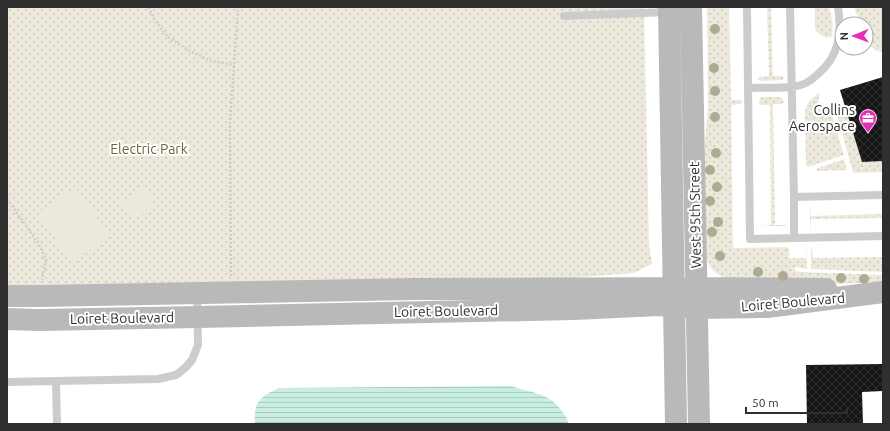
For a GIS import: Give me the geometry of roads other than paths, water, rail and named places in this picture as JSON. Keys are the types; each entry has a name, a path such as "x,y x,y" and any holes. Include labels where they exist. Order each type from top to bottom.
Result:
{"street":[{"name":"West 95th Street","path":"691,7 699,424"},
{"name":"West 95th Street","path":"669,9 676,424"},
{"name":"Loiret Boulevard","path":"7,296 413,289 697,298 808,288 883,292"},
{"path":"413,289 414,312"},
{"name":"Loiret Boulevard","path":"7,319 39,320 574,309 659,305 674,297"}],"lane":[{"path":"747,7 750,239 883,236"},
{"path":"790,7 794,238"},
{"path":"748,88 792,87 807,83 824,68 838,46 841,33 838,7"},
{"path":"564,16 669,9"},
{"path":"794,197 883,195"},
{"path":"7,382 158,379 176,375 192,360 198,345 197,293"},
{"path":"56,381 57,424"}],"place":[{"name":"Collins Aerospace","path":"868,133"}],"park label":[{"name":"Electric Park","path":"149,149"}]}
